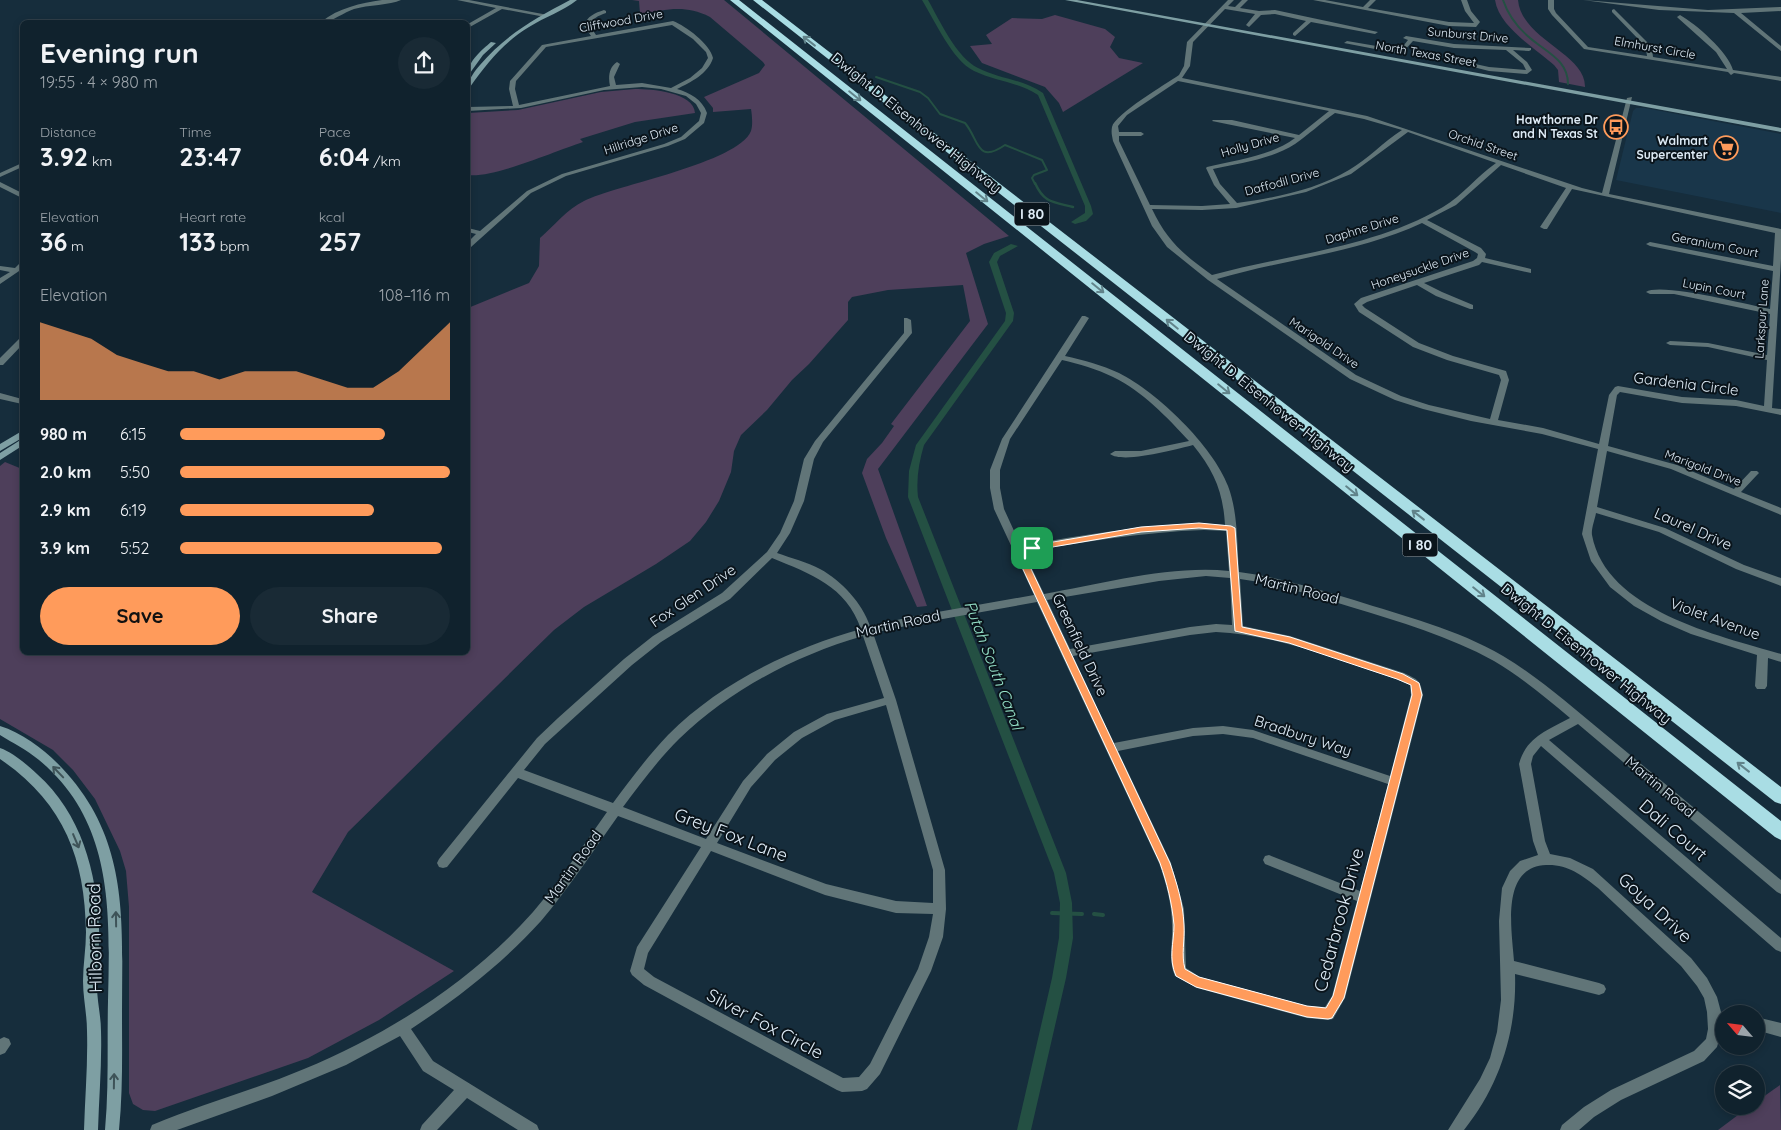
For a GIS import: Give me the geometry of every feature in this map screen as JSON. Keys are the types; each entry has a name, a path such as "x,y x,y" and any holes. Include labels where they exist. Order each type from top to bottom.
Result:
{"highway":[{"name":"Dwight D. Eisenhower Highway","path":"734,0 1781,832"},
{"name":"Dwight D. Eisenhower Highway","path":"757,0 1781,797"}],"main road":[{"path":"470,82 490,54 513,33 564,0"},
{"path":"470,70 489,46 506,33 574,0"},
{"name":"North Texas Street","path":"1068,0 1208,24 1781,130"},
{"name":"North Texas Street","path":"1090,0 1208,24 1344,44 1456,64 1629,101 1781,126"},
{"path":"0,448 20,435"},
{"path":"0,457 20,443"},
{"name":"Hilborn Road","path":"0,730 47,760 71,784 99,829 113,878 116,914 112,1130"},
{"name":"Hilborn Road","path":"0,753 28,773 52,796 76,839 84,862 93,923 90,982 94,1028 91,1130"}],"street":[{"path":"327,20 336,14 353,8 398,0"},
{"path":"460,0 542,15"},
{"path":"1141,134 1114,134 1115,126 1125,114 1178,79 1187,66 1190,42 1231,0"},
{"path":"1236,9 1245,0"},
{"path":"1316,0 1449,24 1476,25 1477,22 1468,12 1464,0"},
{"path":"1364,9 1373,0"},
{"name":"Elmhurst Circle","path":"1551,0 1551,9 1554,14 1586,48 1781,79"},
{"path":"1586,0 1653,8 1736,12 1781,9"},
{"path":"470,25 501,7"},
{"path":"1224,7 1258,13 1275,12 1375,32"},
{"path":"1614,11 1645,43 1649,49 1650,59"},
{"path":"595,37 588,26 588,21 592,16 604,12"},
{"path":"1736,12 1781,49"},
{"path":"1249,25 1258,13"},
{"path":"1680,17 1716,49 1729,65 1731,72"},
{"path":"1295,34 1310,20"},
{"name":"Cliffwood Drive","path":"516,107 512,88 513,81 541,49 551,45 665,24 678,25 709,52 710,60 709,65 702,72 673,89"},
{"path":"1344,44 1359,29"},
{"path":"1765,36 1775,36"},
{"name":"Sunburst Drive","path":"1344,44 1401,52 1409,38 1462,46 1529,49"},
{"path":"1462,46 1463,50 1456,64 1527,72 1529,70 1526,63 1508,49"},
{"path":"613,87 612,77 616,64"},
{"path":"470,72 476,72"},
{"name":"Orchid Street","path":"1178,79 1365,117 1570,187 1780,232"},
{"name":"Hillridge Drive","path":"470,109 516,107 613,87 637,85 673,89 688,94 703,108 704,113 702,122 683,138 666,145 564,175 543,184 529,192 470,243"},
{"path":"1605,195 1629,101"},
{"name":"Holly Drive","path":"1236,206 1217,186 1209,168 1265,155 1280,149 1301,137 1333,111"},
{"path":"1216,121 1232,122 1301,137"},
{"name":"Daffodil Drive","path":"1148,208 1236,206 1268,200 1338,178 1360,166 1386,143 1407,130"},
{"name":"Marigold Drive","path":"1114,134 1156,226 1170,245 1212,278 1353,377 1398,398 1426,407 1543,431 1674,467 1781,512"},
{"name":"Daphne Drive","path":"1212,278 1255,265 1326,252 1383,235 1422,220 1456,201 1487,172 1500,163"},
{"path":"0,175 20,166"},
{"path":"0,184 20,195"},
{"path":"1544,227 1570,187"},
{"name":"Honeysuckle Drive","path":"1422,220 1478,250 1482,254 1481,259 1364,300 1358,304 1362,310 1416,345 1450,358 1503,373 1505,380 1493,422"},
{"path":"470,230 481,233"},
{"name":"Larkspur Lane","path":"1768,409 1780,232"},
{"name":"Geranium Court","path":"1650,244 1776,270"},
{"path":"1481,259 1528,271"},
{"path":"0,268 19,268"},
{"path":"0,282 19,268"},
{"path":"1418,282 1439,294 1470,307"},
{"name":"Lupin Court","path":"1650,292 1674,292 1774,312"},
{"name":"Greenfield Drive","path":"1085,318 1006,439 996,470 995,488 999,509 1165,863 1175,895 1179,926 1176,957 1180,972"},
{"name":"Fox Glen Drive","path":"443,863 541,741 657,638 726,596 771,554 785,534 799,501 812,453 819,441 908,334 907,320"},
{"path":"1670,343 1708,345 1770,358"},
{"path":"0,363 20,344"},
{"path":"1060,357 1099,368 1138,389 1180,426 1196,442 1210,461 1222,483 1229,508 1238,629 1216,628 1190,631 1067,653"},
{"name":"Gardenia Circle","path":"1603,447 1613,395 1618,389 1682,400 1736,404 1781,412"},
{"path":"0,396 20,401"},
{"path":"1115,454 1141,454 1196,442"},
{"name":"Violet Avenue","path":"1603,447 1587,534 1589,545 1602,570 1627,595 1644,607 1674,622 1781,658"},
{"path":"1736,492 1754,472"},
{"name":"Laurel Drive","path":"1591,508 1662,530 1740,567 1781,582"},
{"path":"1018,550 1141,530 1199,526 1231,528"},
{"name":"Silver Fox Circle","path":"771,554 817,572 841,590 853,603 867,630 890,700 939,870 940,909 936,937 924,971 875,1069 862,1084 842,1085 649,981 637,971 642,951 710,846 747,784 778,752 798,735 831,717 890,700"},
{"name":"Martin Road","path":"157,1130 310,1074 362,1049 402,1027 473,976 534,919 558,891 615,809 669,742 692,720 725,694 785,659 820,644 867,630 939,615 1175,575 1206,573 1262,578 1309,590 1415,623 1470,644 1519,672 1781,888"},
{"name":"Cedarbrook Drive","path":"1180,972 1196,982 1307,1012 1328,1014 1338,998 1417,695 1415,683 1400,676 1290,640 1238,629"},
{"path":"1761,686 1763,652"},
{"path":"1546,859 1539,841 1525,764 1526,754 1532,746 1542,739 1578,719"},
{"name":"Bradbury Way","path":"1111,748 1193,732 1223,730 1277,741 1395,782"},
{"name":"Dali Court","path":"1542,739 1781,946"},
{"name":"Grey Fox Lane","path":"516,772 825,889 896,907 940,909"},
{"name":"Goya Drive","path":"1455,1130 1471,1110 1496,1060 1504,1032 1508,997 1508,966 1504,908 1510,883 1518,870 1530,861 1558,859 1574,864 1588,872 1686,962 1702,982 1715,1006"},
{"path":"1269,860 1364,898"},
{"path":"1508,966 1599,989"},
{"path":"1765,1026 1781,1030"},
{"path":"402,1027 428,1066 532,1130"},
{"name":"Goya Drive","path":"1567,1130 1589,1112 1616,1095 1699,1056 1712,1042 1715,1029"},
{"path":"427,1130 465,1089"}],"shaded area":[{"path":"632,0 724,0 1009,236 984,244 966,253 988,324 878,469 927,606 917,607 886,538 862,473 867,459 894,426 891,424 970,321 963,285 888,290 852,297 848,302 848,320 767,410 741,435 734,451 731,472 719,501 706,522 690,541 656,564 584,607 554,630 348,832 312,892 454,971 379,1020 308,1058 155,1111 143,1110 133,1104 129,1093 129,907 126,871 120,851 95,799 73,770 53,750 0,719 0,466 5,462 20,468 20,655 470,655 470,307 529,283 539,266 540,238 578,204 600,195 701,163 741,143 752,129 751,109 713,112 713,108 704,97 759,73 765,65 763,62 710,17 684,9 640,14 639,1"},
{"path":"1495,0 1518,0 1522,14 1530,25 1575,65 1583,75 1585,87 1559,82 1558,70 1510,28 1498,10"},
{"path":"1055,15 1105,29 1115,37 1110,47 1119,58 1143,63 1063,112 1059,103 1045,87 982,63 970,46 992,44 986,35 1012,18 1042,19"},
{"path":"635,89 671,93 687,100 693,106 695,113 635,122 580,139 583,142 525,163 480,175 470,175 470,113 518,110 601,92"},
{"name":"Walmart Supercenter","path":"1636,108 1645,108 1781,134 1781,213 1616,180 1633,111"},
{"path":"1780,1085 1781,1130 1718,1130 1738,1115 1765,1115 1765,1096"}],"waterway":[{"name":"Putah South Canal","path":"925,0 952,45 968,65 977,70 1024,84 1041,94 1088,206 1089,214 1075,222"},
{"path":"1503,0 1521,30 1560,63 1567,76 1568,84"},
{"path":"876,77 920,92 928,98 940,114 965,123 979,148 983,151 996,150 1005,145 1042,160 1047,170 1034,175 1032,178 1035,184"},
{"path":"1035,183 1038,190 1050,201 1073,207"},
{"name":"Putah South Canal","path":"1014,246 997,255 993,262 1010,313 1009,321 920,445 914,465 912,484 913,497 1060,873 1066,903 1066,938 1059,978 1024,1130"},
{"name":"Putah South Canal","path":"1052,913 1082,914"},
{"path":"1094,914 1103,915"}],"place":[{"name":"Hawthorne Dr and N Texas St","path":"1616,127"},
{"name":"Walmart Supercenter","path":"1726,148"}],"route":[{"path":"1171,526 1231,528 1238,629 1290,640 1400,676 1415,683 1417,695 1395,782 1338,998 1328,1014 1307,1012 1196,982 1180,972 1176,957 1179,926 1175,895 1165,863 1018,550 1032,548 1171,526"}]}
